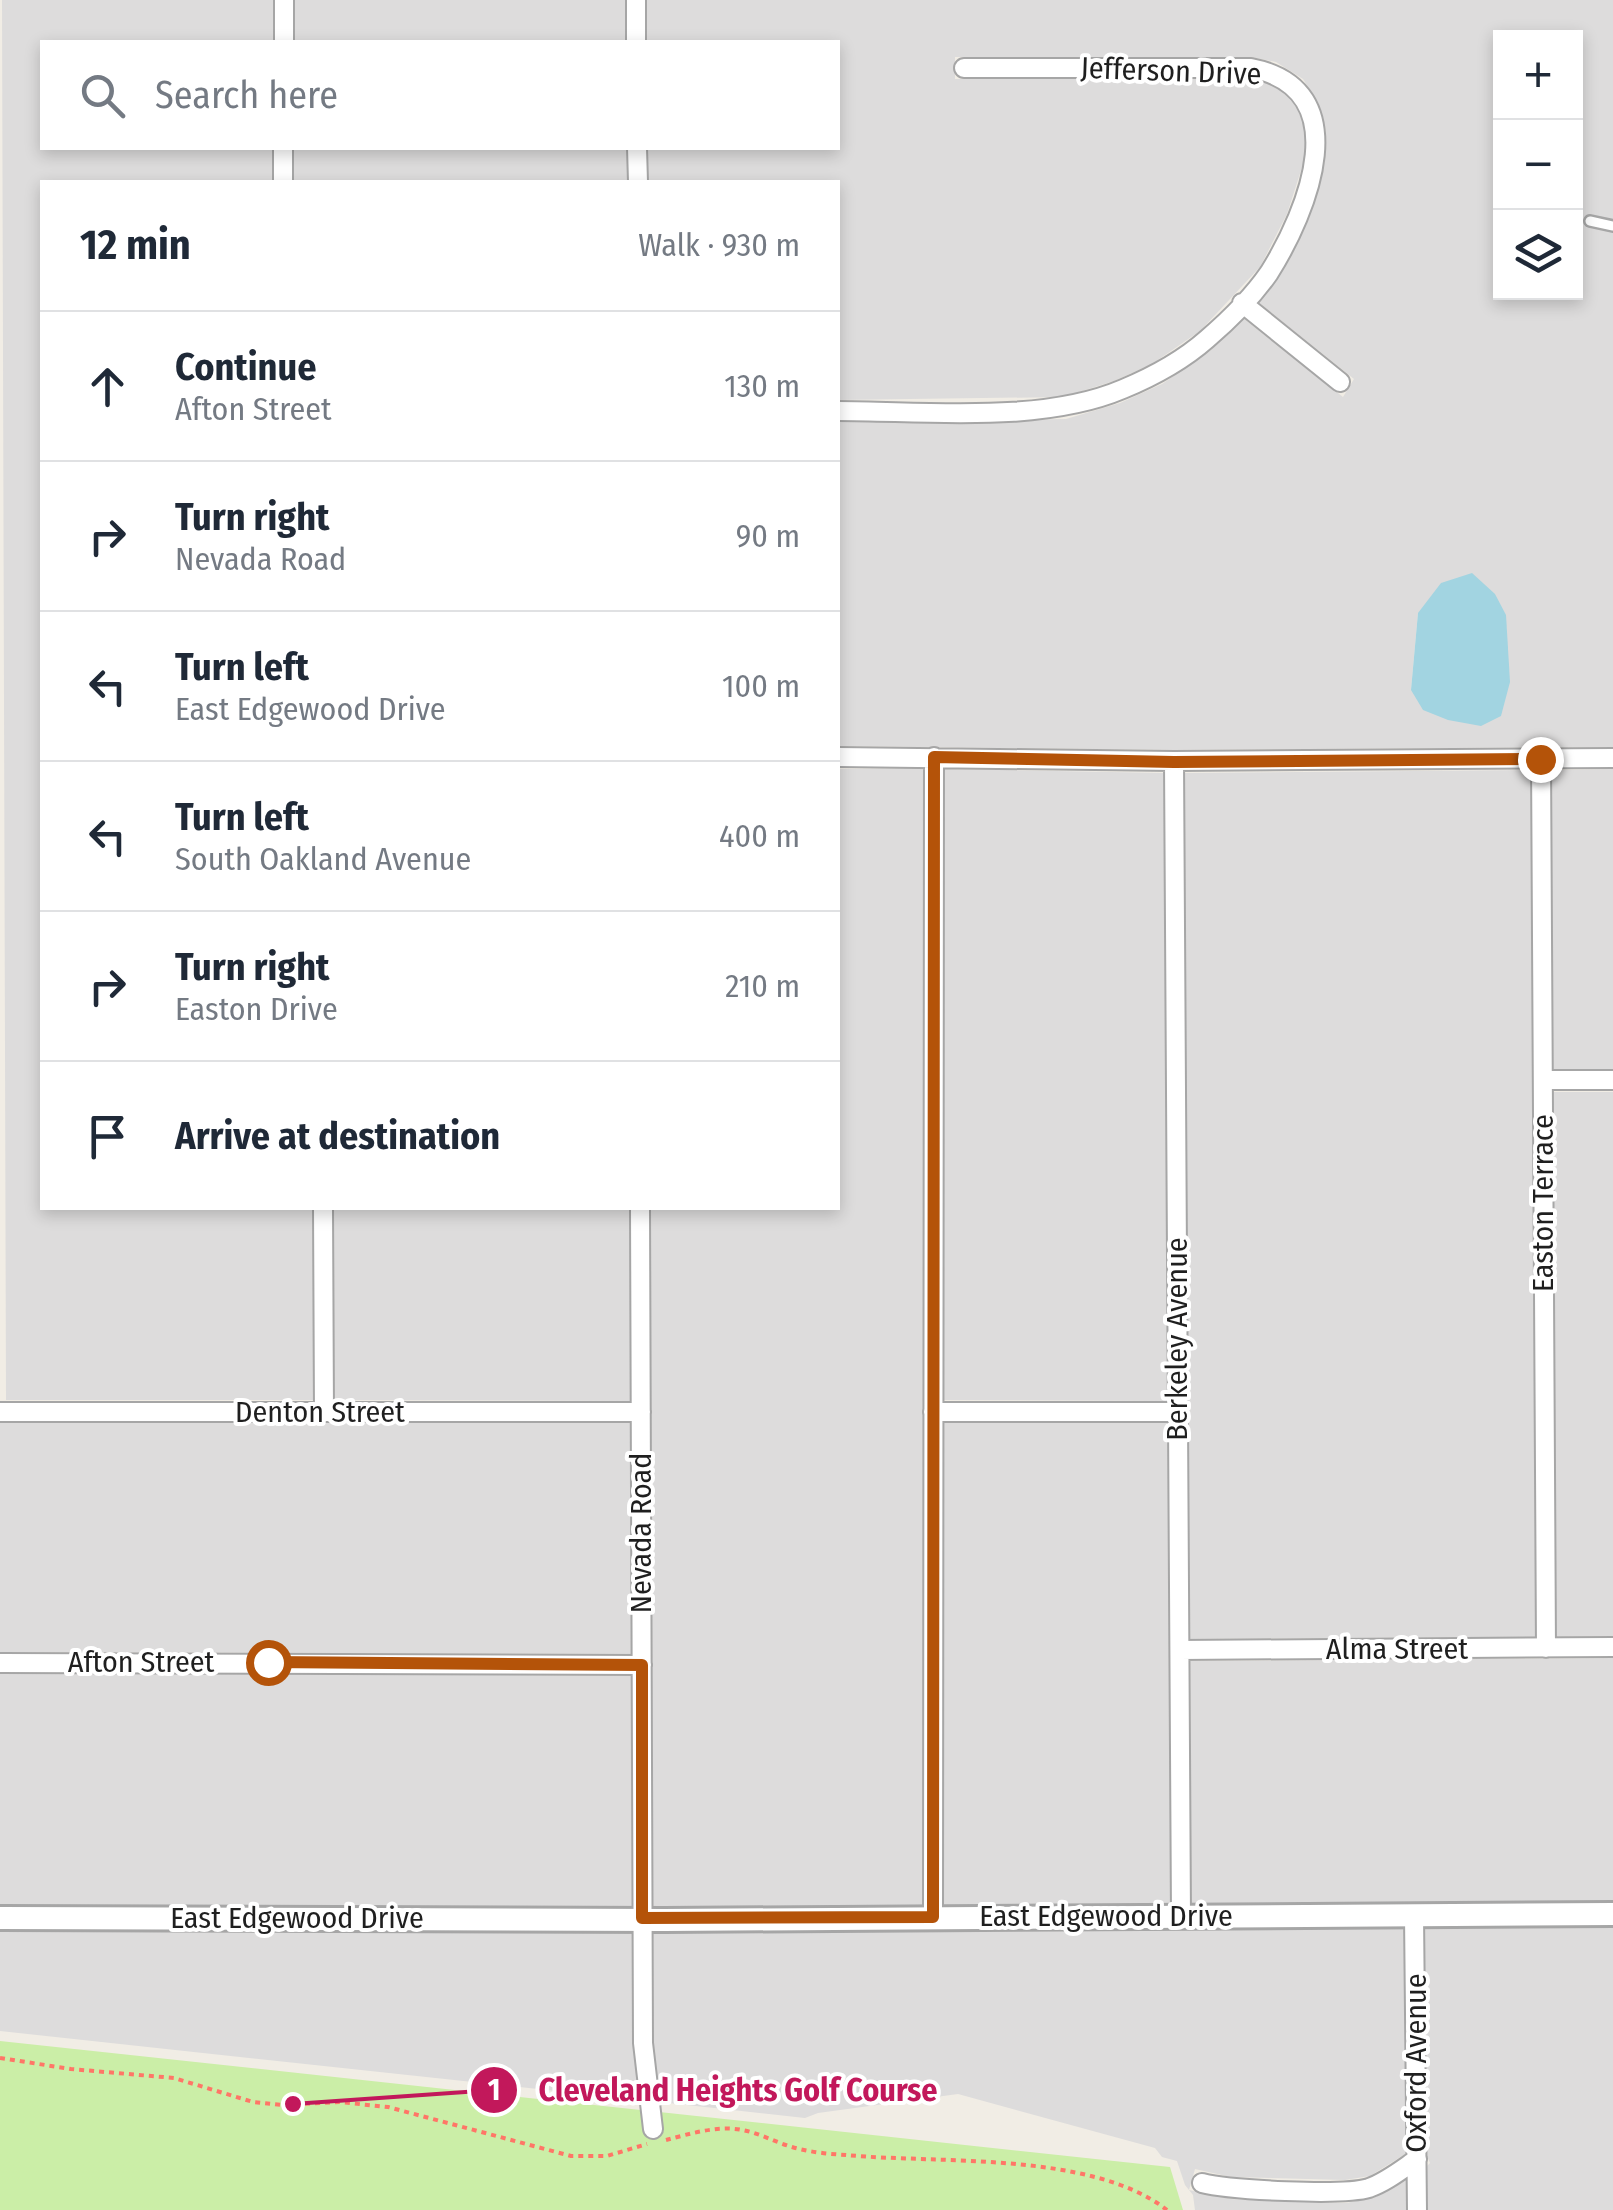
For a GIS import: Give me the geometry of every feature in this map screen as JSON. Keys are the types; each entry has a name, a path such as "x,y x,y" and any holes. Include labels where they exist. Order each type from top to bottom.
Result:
{"street":[{"path":"284,0 284,40"},
{"path":"636,0 636,40"},
{"name":"Jefferson Drive","path":"840,411 1065,408 1117,392 1156,374 1206,340 1268,274 1296,219 1315,160 1317,134 1309,107 1295,86 1274,73 1251,68 964,68"},
{"path":"283,150 283,180"},
{"path":"638,150 638,180"},
{"path":"1242,303 1340,382"},
{"path":"933,1917 934,757"},
{"path":"840,758 1174,762 1613,758"},
{"name":"Easton Terrace","path":"1540,759 1546,1648"},
{"name":"Berkeley Avenue","path":"1174,762 1181,1916"},
{"path":"1542,1080 1613,1080"},
{"path":"323,1210 324,1412"},
{"name":"Nevada Road","path":"640,1210 643,2043 656,2138"},
{"name":"Denton Street","path":"0,1412 640,1412"},
{"path":"933,1412 1178,1412"},
{"name":"Alma Street","path":"1180,1650 1613,1647"},
{"name":"Afton Street","path":"0,1663 642,1665"},
{"name":"East Edgewood Drive","path":"0,1918 1613,1914"},
{"name":"Oxford Avenue","path":"1414,1916 1416,2210"},
{"path":"1202,2183 1230,2188 1362,2190 1417,2160"}],"lane":[{"path":"1590,221 1613,226"}],"path":[{"path":"0,2058 174,2078 254,2102 339,2102 388,2107 570,2156 607,2156 656,2138 738,2129 795,2148 844,2155 1049,2170 1099,2178 1130,2188 1167,2210"}],"shaded area":[{"path":"2,0 274,0 274,40 40,40 40,150 273,150 273,180 40,180 40,1210 313,1210 314,1400 6,1400"},
{"path":"294,0 626,0 626,40 294,40"},
{"path":"646,0 1613,0 1613,747 1174,750 840,746 840,422 1066,419 1120,403 1162,384 1211,350 1243,318 1343,397 1354,379 1258,302 1276,280 1305,225 1325,161 1326,130 1318,103 1303,79 1276,62 1251,57 955,57 955,79 1250,79 1271,84 1288,95 1300,112 1307,135 1305,158 1287,214 1260,267 1200,331 1152,364 1063,397 840,400 840,180 648,180 647,150 840,150 840,40 646,40","holes":["1418,613 1506,615 1506,646 1411,690"]},
{"path":"293,150 627,150 628,180 293,180"},
{"path":"924,768 923,1906 652,1907 650,1210 840,1210 840,769"},
{"path":"944,769 1165,773 1168,1401 943,1400"},
{"path":"1613,769 1613,1069 1552,1069 1550,770"},
{"path":"1531,770 1536,1637 1189,1639 1184,773"},
{"path":"1552,1092 1613,1092 1613,1636 1556,1637"},
{"path":"333,1210 630,1210 631,1401 334,1400"},
{"path":"0,1423 631,1423 632,1654 0,1652"},
{"path":"943,1423 1168,1423 1171,1905 943,1906"},
{"path":"1613,1658 1613,1902 1191,1905 1190,1661"},
{"path":"0,1674 632,1676 632,1907 0,1907"},
{"path":"1613,1925 1613,2210 1427,2210 1430,2163 1424,1927"},
{"path":"1405,1927 1407,2153 1370,2176 1345,2180 1231,2177 1195,2169 1189,2190 1177,2161 1162,2157 1155,2148 958,2094 805,2118 660,2102 653,2043 653,1930"},
{"path":"0,1929 633,1929 633,2044 639,2100 0,2031"},
{"path":"1407,2179 1407,2210 1195,2210 1189,2190 1230,2199 1346,2203 1376,2197"}],"green space":[{"path":"0,2041 1170,2167 1183,2210 0,2210"}],"water":[{"path":"1472,573 1495,594 1506,615 1510,682 1501,716 1481,726 1423,710 1411,690 1418,613 1441,583"}],"place":[{"name":"Cleveland Heights Golf Course","path":"293,2104"}],"route":[{"path":"268,1662 642,1665 642,1918 933,1917 934,757 1174,762 1540,759"}]}
